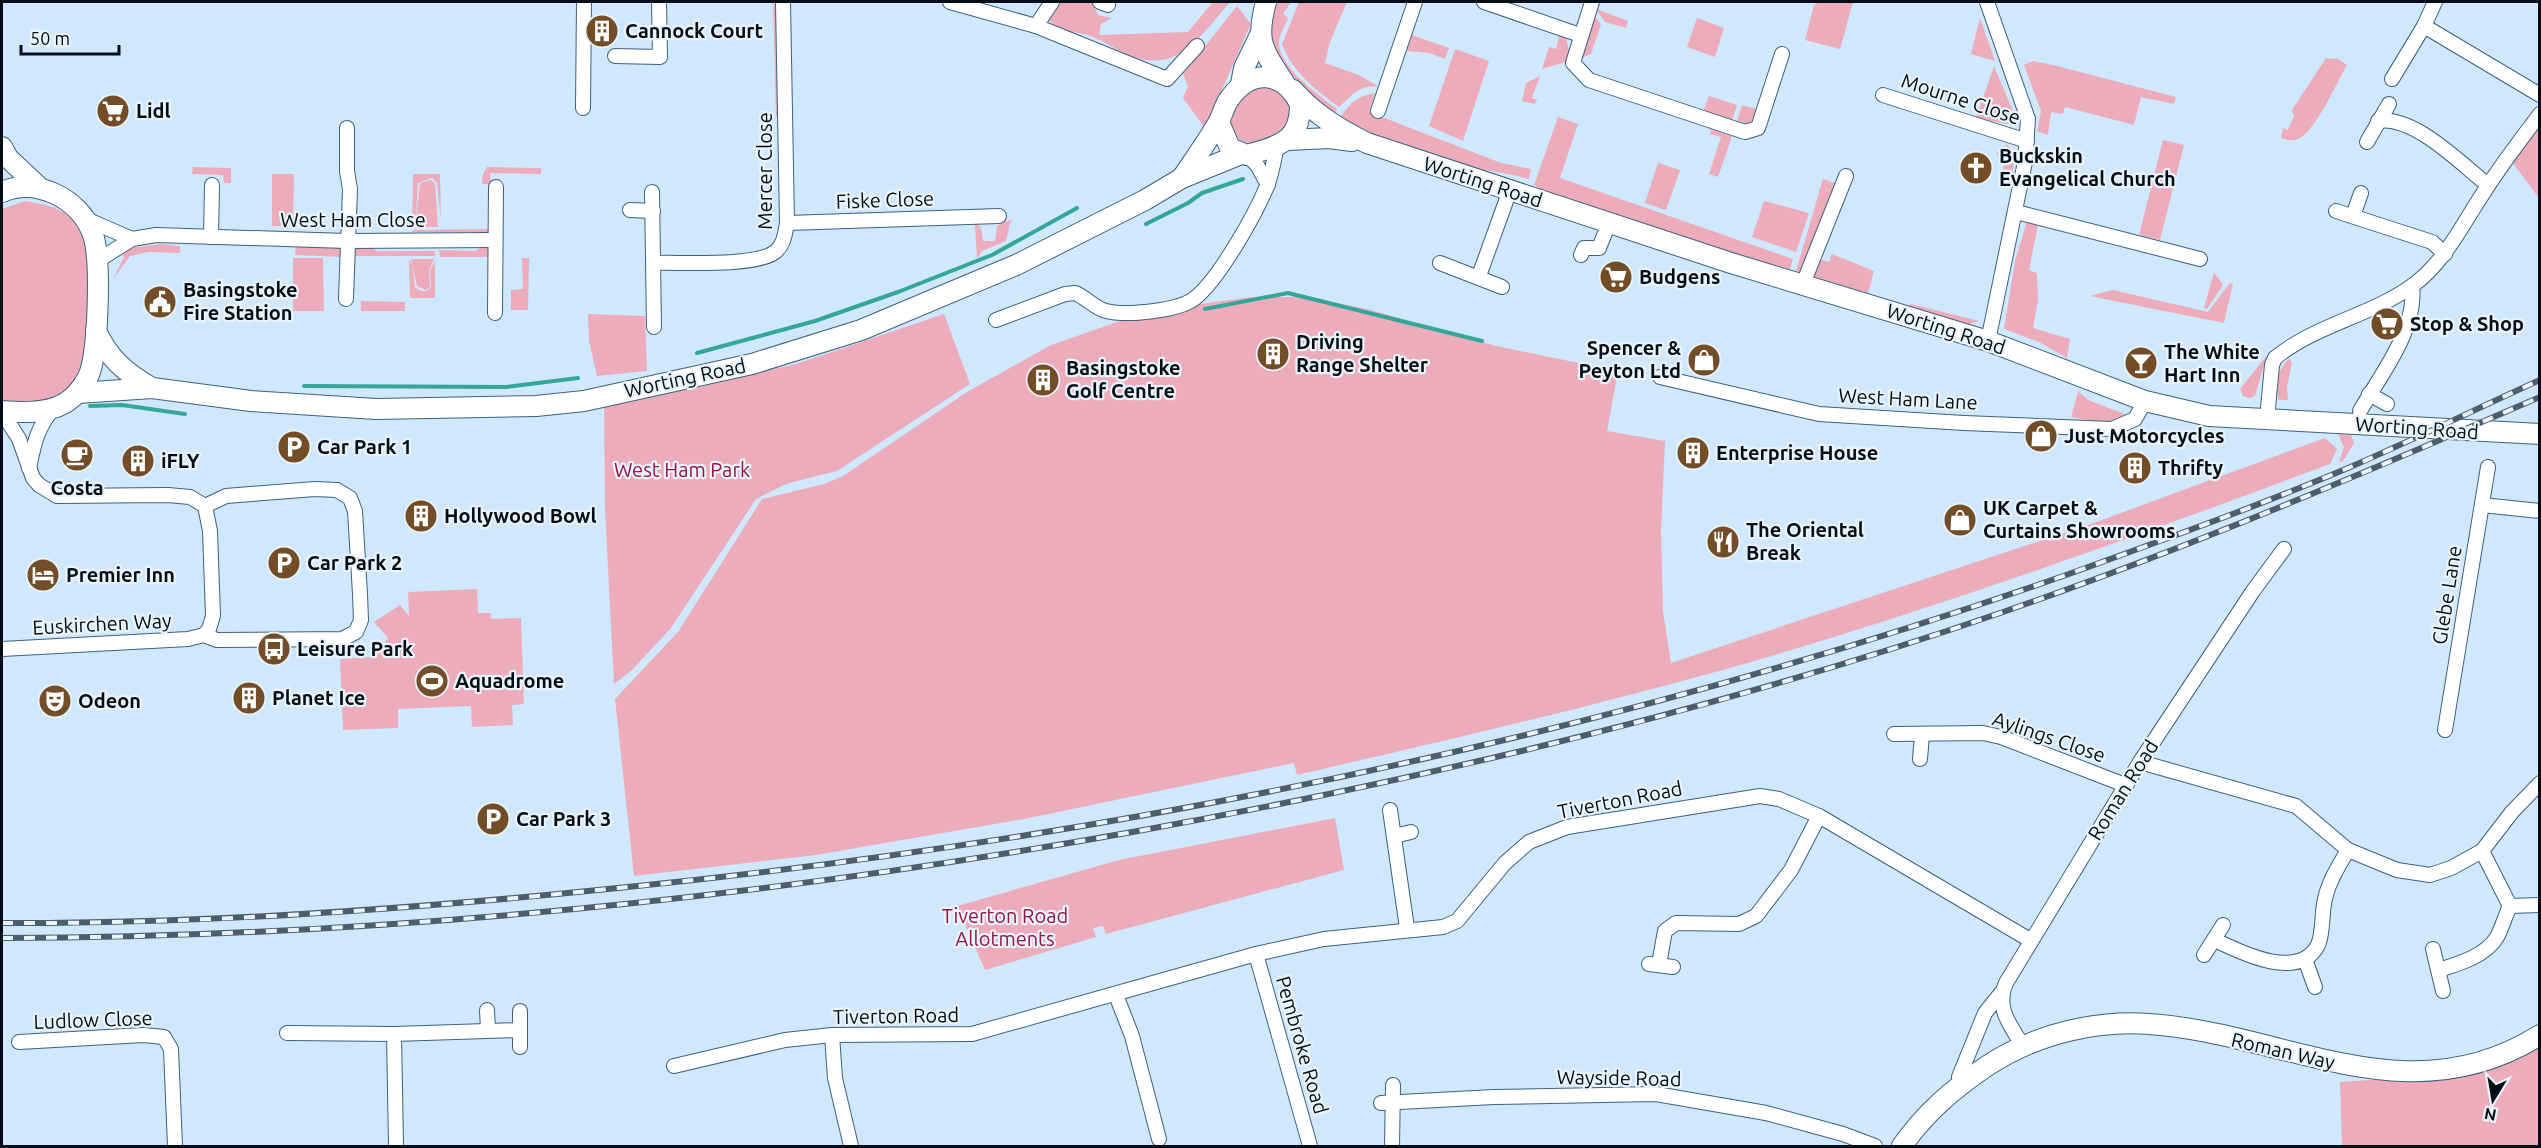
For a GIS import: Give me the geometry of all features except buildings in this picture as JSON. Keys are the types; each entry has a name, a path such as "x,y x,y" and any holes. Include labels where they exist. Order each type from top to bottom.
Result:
{"main road":[{"path":"1241,84 1244,68 1260,35 1266,2"},
{"path":"1260,35 1263,49 1289,87 1300,104 1297,126 1282,143 1244,155 1230,148 1220,122 1228,100 1241,84 1254,78 1267,77 1289,87"},
{"name":"Worting Road","path":"1289,87 1333,126 1367,143 1609,223 1988,341 2145,401 2209,416 2540,435"},
{"name":"Worting Road","path":"1182,178 1220,122"},
{"name":"Worting Road","path":"1282,143 1329,138 1367,143"},
{"path":"2,147 8,158 40,188"},
{"name":"Worting Road","path":"78,393 114,388 152,388 251,401 376,409 536,406 584,401 752,364 861,330 1016,265 1145,200 1182,178 1244,155"},
{"path":"2,192 10,188 40,188 59,195 86,219 98,249 96,331 89,375 78,393 64,404 54,408 22,412 2,411"},
{"name":"Worting Road","path":"96,331 104,349 117,365 152,388"},
{"name":"Roman Way","path":"2023,1047 2088,1028 2126,1023 2160,1024 2355,1068 2424,1073 2488,1060 2540,1035"},
{"path":"1902,1146 1935,1106 1961,1083 2001,1057 2023,1047"}],"street":[{"path":"583,108 584,2"},
{"path":"615,56 660,57 659,2"},
{"name":"Mercer Close","path":"655,263 758,260 775,252 783,243 788,223 783,2"},
{"path":"950,2 1036,26 1167,79 1197,46"},
{"path":"1036,26 1052,2"},
{"path":"1378,111 1415,2"},
{"path":"1484,2 1580,35"},
{"path":"1592,2 1573,63 1588,80 1745,132 1758,128 1782,54"},
{"path":"1987,2 2028,119 2027,141 2016,212 1988,341"},
{"path":"2392,79 2424,26 2435,2"},
{"path":"2424,26 2540,95"},
{"name":"Mourne Close","path":"1882,95 2027,141"},
{"path":"2367,142 2389,104"},
{"path":"2267,419 2272,365 2275,358 2317,333 2365,313 2412,286 2445,254 2488,185 2540,114"},
{"path":"2378,121 2391,121 2412,127 2488,185"},
{"path":"346,299 350,189 347,171 347,128"},
{"path":"996,320 1065,294 1075,293 1083,296 1097,308 1109,312 1170,309 1194,299 1230,253 1268,185 1282,143"},
{"path":"1244,155 1257,165 1268,185"},
{"path":"1803,284 1846,176"},
{"path":"211,237 212,185"},
{"path":"495,313 496,187"},
{"path":"1479,276 1510,190"},
{"path":"652,192 655,263 654,327"},
{"path":"2353,216 2361,193"},
{"path":"630,210 653,211"},
{"path":"2336,211 2432,242 2445,254"},
{"path":"2016,212 2200,259"},
{"name":"Fiske Close","path":"788,223 985,223 999,216"},
{"path":"86,219 132,239"},
{"path":"1581,255 1584,248 1599,248 1609,223"},
{"name":"West Ham Close","path":"97,261 132,239 156,235 347,241 495,240"},
{"path":"1440,263 1479,276 1502,287"},
{"path":"2360,411 2409,322 2413,300 2412,286"},
{"name":"West Ham Lane","path":"1660,377 1819,414 1964,423 2112,429 2135,419 2145,401"},
{"path":"2369,394 2387,404"},
{"path":"29,471 36,434 42,420 54,408"},
{"path":"2,411 19,439 29,471 39,485 57,496 168,495 190,497 205,506 210,531 213,616 209,629 204,635"},
{"name":"Glebe Lane","path":"2445,730 2488,467"},
{"name":"Euskirchen Way","path":"2,649 188,639 204,635 217,640 342,639 356,632 361,620 355,511 350,498 337,490 241,494 226,496 205,506"},
{"path":"2482,505 2540,511"},
{"name":"Roman Road","path":"1961,1083 1959,1077 1984,1013 2001,993 2030,939 2140,762 2253,591 2284,549"},
{"path":"2241,582 2253,591"},
{"name":"Aylings Close","path":"1894,734 1983,733 2001,737 2126,785"},
{"path":"1920,759 1922,735"},
{"path":"2140,762 2296,806 2348,849 2397,870 2430,875 2451,868 2482,851 2512,812 2540,783"},
{"name":"Tiverton Road","path":"674,1066 784,1040 832,1035 972,1034 1256,954 1324,939 1407,928 1443,927 1457,921 1505,863 1529,842 1567,827 1760,796 1779,799 1819,816 2030,939"},
{"path":"1390,810 1407,928"},
{"path":"1673,968 1654,964 1665,931 1676,923 1739,924 1756,916 1791,870 1819,816"},
{"path":"1394,836 1411,832"},
{"path":"2215,940 2259,959 2276,963 2305,959 2319,944 2324,901 2333,876 2348,849"},
{"path":"2439,970 2462,963 2483,951 2496,939 2510,906 2482,851"},
{"path":"2510,906 2540,905"},
{"path":"2204,955 2223,925"},
{"path":"2433,950 2444,991"},
{"name":"Pembroke Road","path":"1256,954 1310,1146"},
{"path":"2305,959 2315,987"},
{"path":"2001,993 2002,1010 2023,1047"},
{"path":"1116,995 1132,1036 1159,1139"},
{"path":"487,1010 488,1030"},
{"path":"520,1011 520,1047"},
{"path":"287,1033 394,1034 520,1029"},
{"path":"394,1034 396,1146"},
{"name":"Ludlow Close","path":"19,1042 143,1035 164,1037 171,1049 175,1146"},
{"path":"832,1035 835,1078 851,1146"},
{"path":"1392,1146 1387,1103 1393,1084"},
{"name":"Wayside Road","path":"1387,1103 1494,1097 1656,1095 1691,1098 1777,1116 1843,1134 1875,1146"}],"green space":[{"path":"1092,2 1098,15 1112,18 1101,24 1099,35 1188,32 1213,2 1230,2 1198,39 1186,49 1160,60 1144,60 1126,54 1093,37 1058,28 1048,19 1055,4"},
{"path":"1273,2 1291,2 1283,14 1288,18 1279,41 1281,53 1293,72 1302,81 1337,109 1333,117 1281,64 1269,44"},
{"path":"1299,2 1347,2 1330,42 1325,63 1361,76 1379,87 1361,89 1339,107 1298,72 1282,44"},
{"path":"1820,2 1853,2 1840,49 1805,40 1814,5"},
{"path":"773,3 776,7 778,116 776,116"},
{"path":"1237,6 1251,24 1205,128 1183,98 1188,86 1183,74"},
{"path":"1596,9 1628,21 1626,28 1605,22"},
{"path":"1594,16 1601,24 1591,54 1583,57"},
{"path":"1697,18 1724,28 1715,57 1687,47"},
{"path":"1980,18 1995,61 1971,54"},
{"path":"1412,35 1449,48 1445,59 1429,53 1407,51"},
{"path":"1559,36 1566,38 1569,50 1566,62 1542,69 1549,47 1556,49"},
{"path":"1455,49 1489,61 1463,141 1429,126"},
{"path":"2326,58 2338,59 2347,65 2326,105 2313,125 2300,138 2288,140 2281,138 2283,128 2288,130 2294,116 2292,110"},
{"path":"2033,61 2176,97 2174,104 2141,97 2134,125 2065,107 2063,114 2051,112 2048,135 2037,131 2041,111 2024,65"},
{"path":"1994,66 2013,111 2014,120 2006,124 1976,118"},
{"path":"1540,76 1532,98 1537,100 1535,104 1522,101 1526,83"},
{"path":"1264,86 1278,90 1291,104 1291,123 1268,140 1250,143 1242,141 1235,135 1230,125 1235,110 1245,95"},
{"path":"1375,93 1369,112 1501,163 1531,169 1529,179 1450,163 1417,153 1338,121 1353,102"},
{"path":"1709,96 1737,105 1732,121 1703,112"},
{"path":"1742,105 1756,109 1750,125 1737,121"},
{"path":"1558,117 1578,124 1560,178 1793,259 1790,269 1771,264 1770,267 1555,198 1534,185"},
{"path":"2539,125 2539,198 2512,162"},
{"path":"1711,129 1732,136 1718,177 1709,174 1721,137 1710,134"},
{"path":"2163,140 2184,145 2160,240 2139,235"},
{"path":"2006,144 2015,152 2011,188 2004,186 2000,179 2004,165 1996,152 2004,154"},
{"path":"1658,163 1680,170 1666,210 1645,203"},
{"path":"193,167 231,168 231,183 224,183 223,175 192,174"},
{"path":"487,167 541,168 541,174 490,173 491,184 482,184 483,174"},
{"path":"272,174 294,174 293,226 272,226"},
{"path":"413,174 440,174 441,221 437,183 432,178 418,183 416,217 412,226"},
{"path":"1823,179 1835,183 1802,273 1796,271"},
{"path":"431,180 435,184 438,227 415,227 420,183"},
{"path":"25,201 58,209 72,218 83,232 89,278 88,343 84,368 71,387 55,402 2,403 2,209"},
{"path":"1764,201 1809,213 1796,252 1752,237"},
{"path":"1013,220 1010,223 1006,241 982,251 977,259 975,225 957,224 957,221 976,222 981,228 983,241 995,241 997,226 1005,221"},
{"path":"2027,221 2038,225 2029,270 2037,273 2038,300 2033,328 2070,339 2067,358 2039,342 2004,329 2015,261"},
{"path":"491,229 488,236 479,237 473,232 413,232 412,230"},
{"path":"162,244 180,246 180,253 148,252 130,256 113,279 124,257 121,252 130,248"},
{"path":"296,245 334,246 340,248 343,257 295,255"},
{"path":"370,245 376,251 435,251 435,256 353,256 354,247"},
{"path":"483,246 489,249 492,257 440,257 439,250 476,251"},
{"path":"1832,254 1874,271 1868,293 1811,276 1816,258 1829,262"},
{"path":"293,258 323,258 324,311 293,311"},
{"path":"522,258 529,258 528,310 511,310 511,290 523,289"},
{"path":"409,259 415,287 423,291 431,287 430,270 435,261 435,298 410,298"},
{"path":"411,259 434,259 429,270 430,287 426,290 417,286"},
{"path":"2214,272 2223,285 2207,309 2204,308"},
{"path":"2230,283 2233,284 2224,323 2090,296 2113,290 2208,312"},
{"path":"1252,297 1309,297 1371,310 1496,346 1618,371 1607,431 1665,441 1661,530 1663,611 1671,663 2088,525 2325,438 2337,449 2330,464 2027,574 1796,649 1561,712 1297,775 1294,763 1024,819 816,855 634,876 615,699 678,632 762,499 824,484 843,476 967,392 1051,345 1120,321 1167,316 1199,304"},
{"path":"361,301 405,302 405,311 361,311"},
{"path":"1911,304 1979,321 1966,325 1908,306"},
{"path":"588,314 645,316 647,371 597,376 589,341"},
{"name":"West Ham Park","path":"944,314 970,384 837,471 786,484 756,499 671,628 632,670 614,684 605,510 604,405 694,388 796,364"},
{"path":"2267,355 2255,396 2249,398 2243,396 2240,389"},
{"path":"2289,359 2292,362 2287,387 2288,400 2279,400 2278,378 2282,367"},
{"path":"2078,391 2088,400 2127,415 2108,421 2071,417"},
{"path":"2338,434 2351,435 2354,443 2343,461 2339,462 2344,447"},
{"name":"Aquadrome","path":"477,589 478,613 491,613 491,619 521,618 524,704 512,705 513,725 472,727 471,706 398,709 398,728 343,730 340,659 374,657 388,638 374,622 400,605 409,616 408,592"},
{"name":"Tiverton Road Allotments","path":"1335,818 1344,870 1106,934 1103,926 1093,928 1096,937 985,970 957,906 1119,860"},
{"path":"2539,1045 2539,1146 2342,1146 2340,1082 2485,1072"}],"waterway":[{"path":"1146,224 1188,203 1202,193 1243,179"},
{"path":"697,353 815,321 898,292 992,255 1077,208"},
{"path":"1205,309 1288,293 1482,341"},
{"path":"304,386 506,387 578,378"},
{"path":"90,406 122,405 185,414"}],"railway":[{"path":"2,923 156,921 310,914 618,888 802,867 986,841 1169,811 1351,775 1532,733 1712,686 1890,634 2066,575 2278,496 2348,468 2540,380"},
{"path":"2,938 145,936 287,930 430,921 714,894 997,855 1138,831 1357,788 1575,738 1683,710 1790,680 2003,612 2206,537 2540,397"}],"place":[{"name":"Cannock Court","path":"602,31"},
{"name":"Lidl","path":"113,111"},
{"name":"Buckskin Evangelical Church","path":"1976,168"},
{"name":"Budgens","path":"1616,277"},
{"name":"Basingstoke Fire Station","path":"160,302"},
{"name":"Stop & Shop","path":"2387,324"},
{"name":"Driving Range Shelter","path":"1273,354"},
{"name":"Spencer & Peyton Ltd","path":"1704,360"},
{"name":"The White Hart Inn","path":"2141,363"},
{"name":"Basingstoke Golf Centre","path":"1043,380"},
{"name":"Just Motorcycles","path":"2041,436"},
{"name":"Car Park 1","path":"294,447"},
{"name":"Enterprise House","path":"1693,453"},
{"name":"Costa","path":"77,455"},
{"name":"iFLY","path":"138,461"},
{"name":"Thrifty","path":"2135,468"},
{"name":"Hollywood Bowl","path":"421,516"},
{"name":"UK Carpet & Curtains Showrooms","path":"1960,520"},
{"name":"The Oriental Break","path":"1723,542"},
{"name":"Car Park 2","path":"284,563"},
{"name":"Premier Inn","path":"43,575"},
{"name":"Leisure Park","path":"274,649"},
{"name":"Aquadrome","path":"432,681"},
{"name":"Planet Ice","path":"249,698"},
{"name":"Odeon","path":"55,701"},
{"name":"Car Park 3","path":"493,819"}]}
